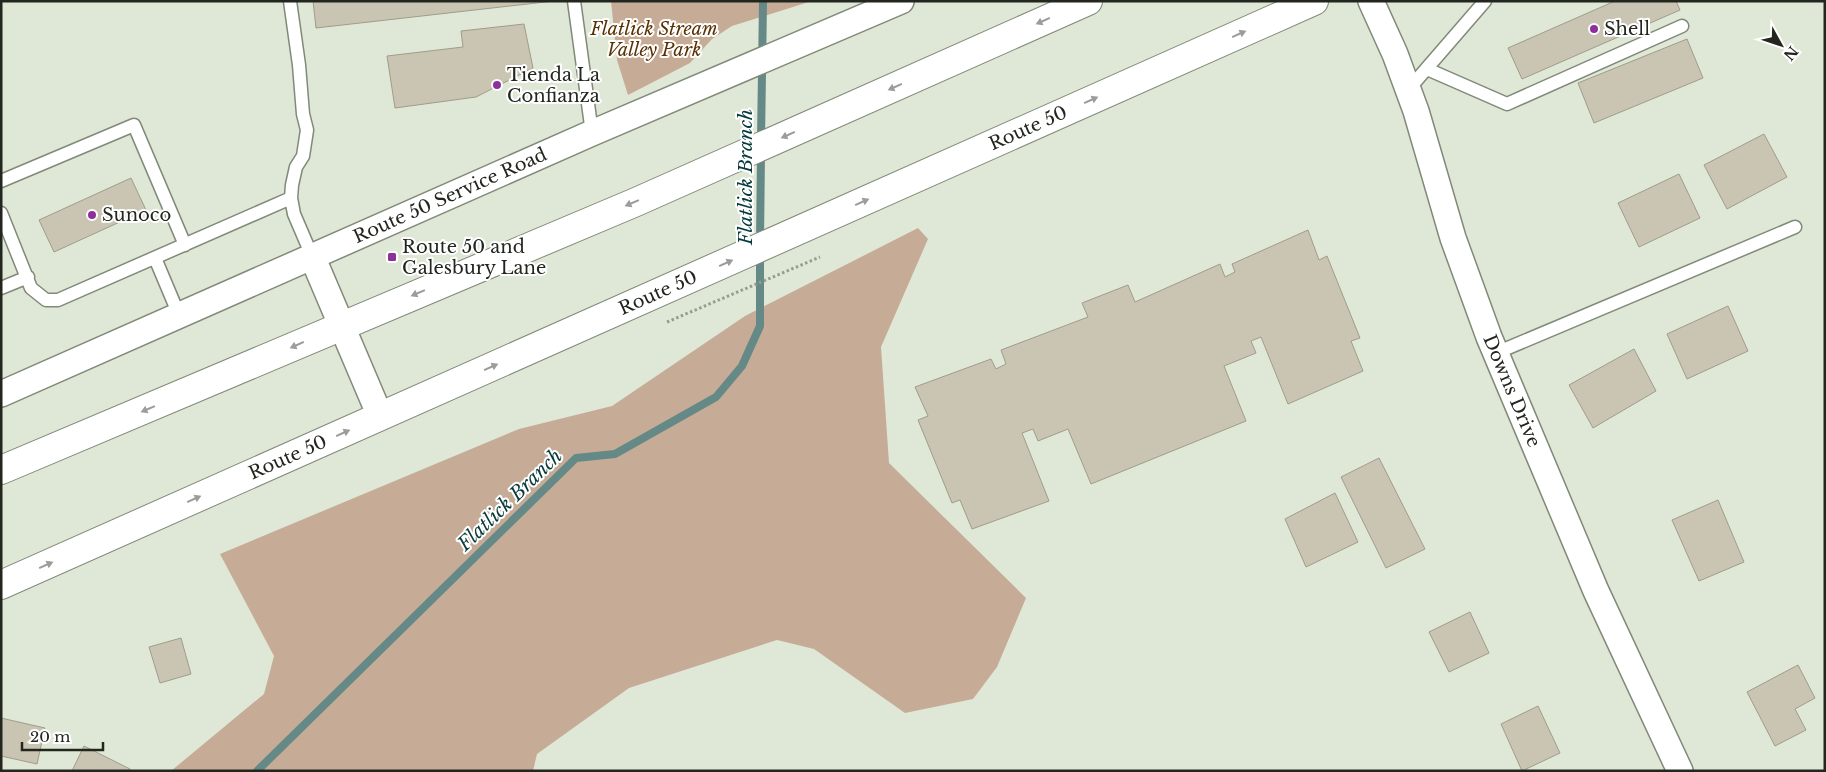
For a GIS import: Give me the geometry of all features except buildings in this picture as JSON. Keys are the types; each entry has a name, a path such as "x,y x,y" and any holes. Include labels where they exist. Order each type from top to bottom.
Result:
{"highway":[{"path":"1,470 138,414 342,325 677,184 1088,1"},
{"name":"Route 50","path":"1,585 1314,1"}],"street":[{"name":"Route 50 Service Road","path":"1,394 592,133 901,1"},
{"name":"Downs Drive","path":"1371,1 1395,54 1424,135 1453,238 1496,353 1596,591 1680,771"},
{"path":"312,256 380,416"}],"lane":[{"path":"290,1 299,65 303,114 307,130 303,156 296,167 291,198 294,214 312,256"},
{"path":"574,1 592,133"},
{"path":"1408,90 1485,1"},
{"path":"1427,69 1507,104 1682,26"},
{"path":"1,181 134,125 185,244"},
{"path":"1,213 31,288 46,300 58,300 291,198"},
{"path":"1496,353 1795,227"},
{"path":"155,258 179,316"},
{"path":"1,288 28,277"}],"path":[{"path":"676,318 820,257"}],"green space":[{"name":"Flatlick Stream Valley Park","path":"611,1 812,1 732,26 712,39 690,63 628,95 617,60"},
{"path":"918,228 928,239 881,347 889,463 1026,598 997,667 973,699 905,713 814,649 777,640 629,688 537,754 533,771 171,771 264,694 274,656 220,554 519,429 612,406 745,316"}],"waterway":[{"name":"Flatlick Branch","path":"761,141 763,1"},
{"name":"Flatlick Branch","path":"760,241 761,152"},
{"name":"Flatlick Branch","path":"257,771 576,458 615,454 716,397 742,366 760,326 760,252"}],"place":[{"name":"Shell","path":"1594,29"},
{"name":"Tienda La Confianza","path":"497,85"},
{"name":"Sunoco","path":"92,215"},
{"name":"Route 50 and Galesbury Lane","path":"392,257"}]}
